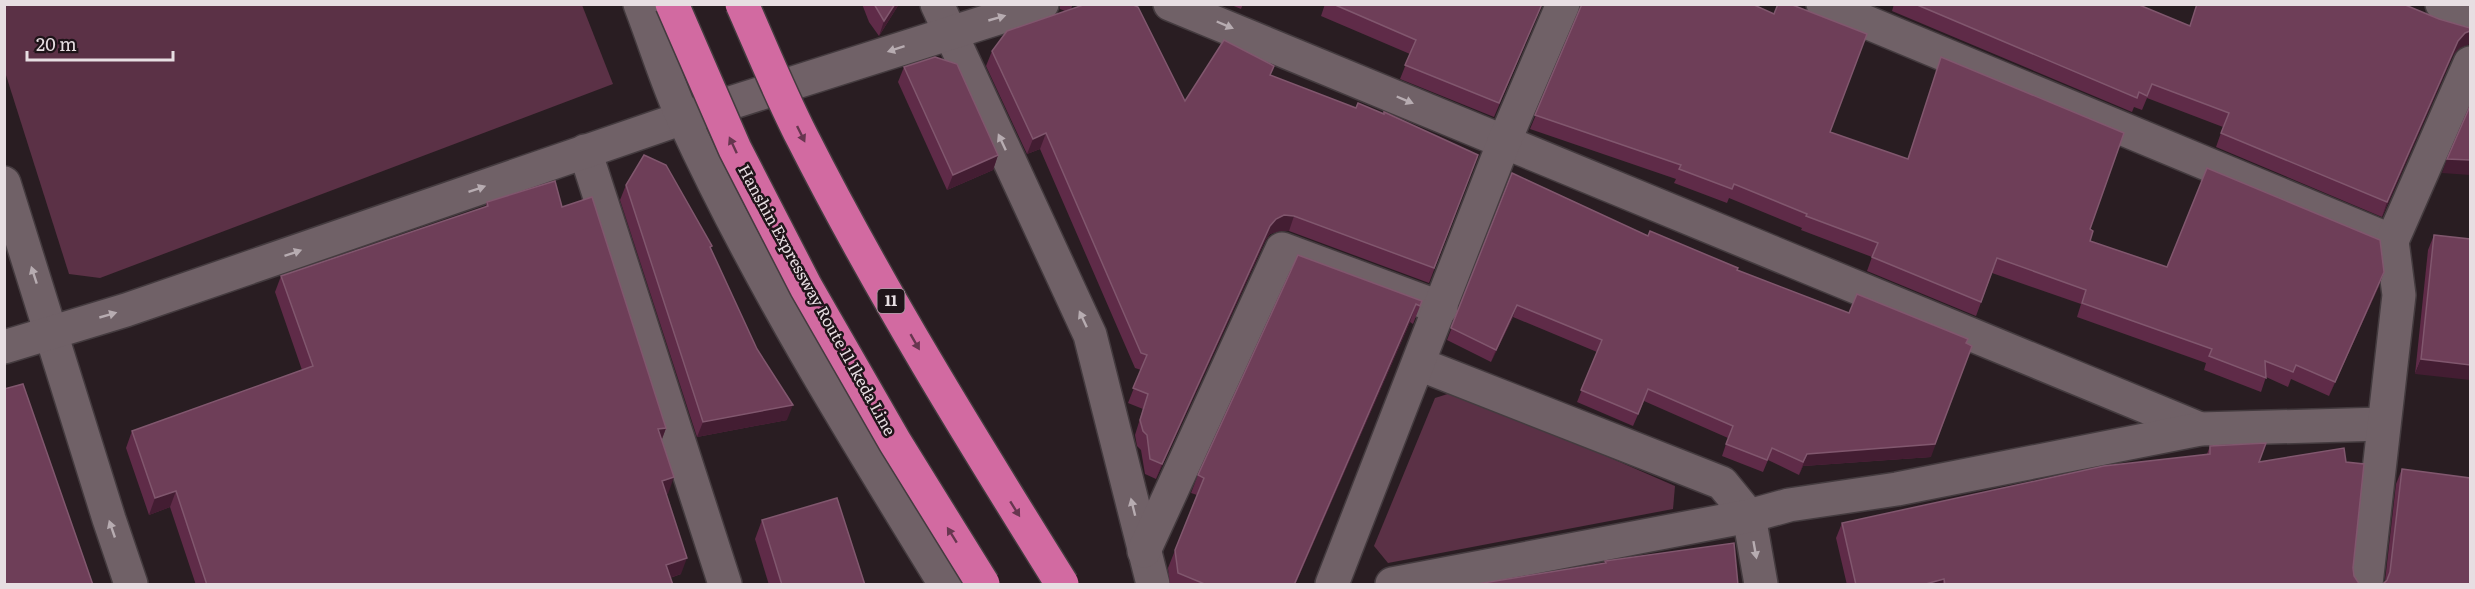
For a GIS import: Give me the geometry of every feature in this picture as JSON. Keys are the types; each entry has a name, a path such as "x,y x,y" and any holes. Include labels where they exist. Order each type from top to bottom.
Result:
{"highway":[{"name":"Hanshin Expressway Route 11 Ikeda Line","path":"672,4 735,149 806,286 895,441 983,585"},
{"name":"11","path":"742,4 801,136 871,266 951,404 1062,585"}],"street":[{"path":"640,4 683,117 745,245 819,375 945,585"},
{"path":"4,347 126,310 683,117 944,18 1042,4"},
{"path":"1170,4 2200,429"},
{"path":"1332,585 1504,142 1563,4"},
{"path":"1822,4 2392,241"},
{"path":"2442,4 2470,21"},
{"path":"944,18 1090,335 1153,585"},
{"path":"2366,585 2399,295 2392,241 2470,63"},
{"path":"585,151 725,585"},
{"path":"4,183 131,585"},
{"path":"1144,551 1282,249 1441,308"},
{"path":"1419,363 1722,483 1749,516 1761,585"},
{"path":"1392,585 1749,516 1789,505 1897,489 2200,429 2384,424"}],"shaded area":[{"path":"4,5 582,5 613,84 100,278 69,274 5,72"},
{"path":"1457,391 1675,486 1673,509 1388,563 1374,546 1435,398"}],"building":[{"path":"874,4 895,4 884,21"},
{"path":"1086,4 1131,4 1138,7 1185,101 1224,40 1274,66 1270,75 1356,108 1358,103 1384,114 1384,112 1478,155 1434,268 1294,216 1284,215 1276,219 1270,226 1162,464 1150,459 1147,435 1143,431 1140,420 1148,394 1133,388 1147,355 1141,353 1046,133 1033,139 992,51 1007,31"},
{"path":"1333,4 1542,4 1499,103 1405,65 1416,40"},
{"path":"1582,4 1752,4 1774,14 1778,4 1790,4 1867,34 1830,132 1908,159 1941,57 2124,133 2090,229 2093,231 2090,241 2167,267 2207,168 2380,240 2384,272 2335,382 2296,365 2293,372 2265,361 2266,378 2209,356 2212,349 2082,303 2086,290 1997,258 1981,302 1872,257 1878,243 1806,216 1807,214 1734,184 1732,189 1679,169 1681,165 1535,115"},
{"path":"1915,4 2137,4 2190,26 2197,4 2403,4 2439,19 2470,28 2470,31 2458,41 2387,202 2221,133 2229,113 2152,84 2147,96 2139,92 2137,98"},
{"path":"935,57 957,64 998,155 953,175 904,67"},
{"path":"2470,106 2470,160 2447,159"},
{"path":"644,155 666,165 712,246 710,247 757,349 793,405 703,422 626,185"},
{"path":"1512,173 1648,236 1650,231 1738,268 1737,270 1849,313 1857,294 1968,339 1966,343 1972,346 1935,444 1807,454 1803,462 1772,448 1767,460 1726,444 1733,426 1648,389 1638,414 1581,390 1602,340 1517,305 1496,350 1451,328"},
{"path":"555,181 562,207 592,197 666,428 658,429 674,477 662,481 687,558 666,565 673,585 207,585 176,491 155,498 132,431 313,366 281,276 488,206 487,202"},
{"path":"2434,235 2470,239 2470,365 2421,359"},
{"path":"1298,255 1422,301 1420,306 1416,304 1294,585 1207,585 1178,573 1175,550 1204,478 1198,475"},
{"path":"23,384 93,585 5,585 4,389"},
{"path":"2266,443 2259,462 2344,448 2346,462 2364,464 2353,568 2354,576 2360,585 1945,585 1944,579 1922,585 1856,585 1842,523 2104,466 2210,454 2210,446"},
{"path":"2402,469 2470,478 2470,585 2382,585 2390,572"},
{"path":"837,498 865,585 782,585 762,520"},
{"path":"1734,543 1738,585 1471,585 1606,563 1605,561"}]}
